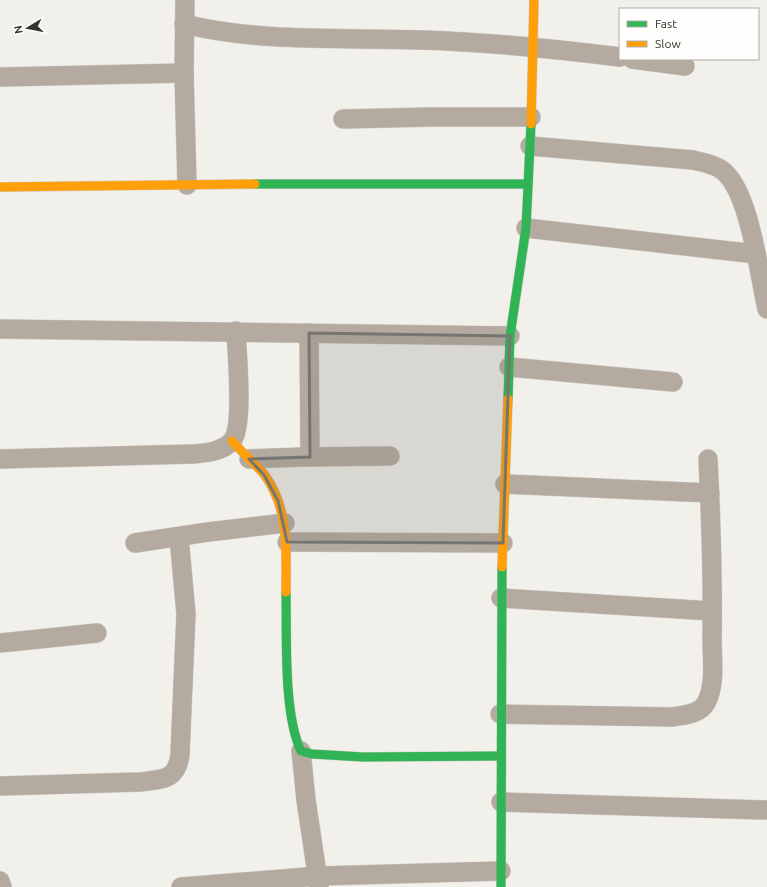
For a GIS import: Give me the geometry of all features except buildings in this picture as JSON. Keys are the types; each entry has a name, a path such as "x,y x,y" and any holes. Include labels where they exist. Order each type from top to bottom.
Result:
{"street":[{"path":"184,0 187,185"},
{"path":"181,887 319,882 501,879 501,598 510,336 526,228 534,46 534,0"},
{"path":"184,24 220,31 280,37 423,40 534,46 619,57"},
{"path":"640,60 685,66"},
{"path":"0,77 184,73"},
{"path":"343,120 431,117 531,117"},
{"path":"530,146 693,160 709,164 722,170 732,182 759,232 756,254 767,309"},
{"path":"0,187 528,184"},
{"path":"526,228 756,254"},
{"path":"0,329 236,331 510,336"},
{"path":"0,459 192,454 208,453 221,448 232,441 237,429 236,331"},
{"path":"309,333 310,457"},
{"path":"509,367 673,382"},
{"path":"232,441 264,475 278,502 286,533 290,709 295,743 300,751 319,882"},
{"path":"249,459 390,456"},
{"path":"500,714 673,717 692,714 705,705 710,691 713,559 708,459"},
{"path":"505,484 710,493"},
{"path":"135,543 179,537 286,533 503,543"},
{"path":"0,786 140,782 162,779 172,775 179,766 186,614 179,537"},
{"path":"501,598 712,611"},
{"path":"0,643 97,633"},
{"path":"300,751 311,755 349,757 500,756"},
{"path":"501,802 767,810"},
{"path":"0,880 2,887"}],"highlighted area":[{"path":"309,333 510,336 503,543 287,542 278,501 264,475 249,459 310,457"}],"traffic: fast":[{"path":"508,399 510,336 526,228 531,124"},
{"path":"255,184 528,184"},
{"path":"501,887 502,567"},
{"path":"286,592 286,651 289,695 295,735 301,751 312,754 363,757 500,756"}],"traffic: slow":[{"path":"531,124 534,0"},
{"path":"0,187 255,184"},
{"path":"502,567 508,399"},
{"path":"232,441 264,474 272,487 278,502 285,531 286,592"}]}
